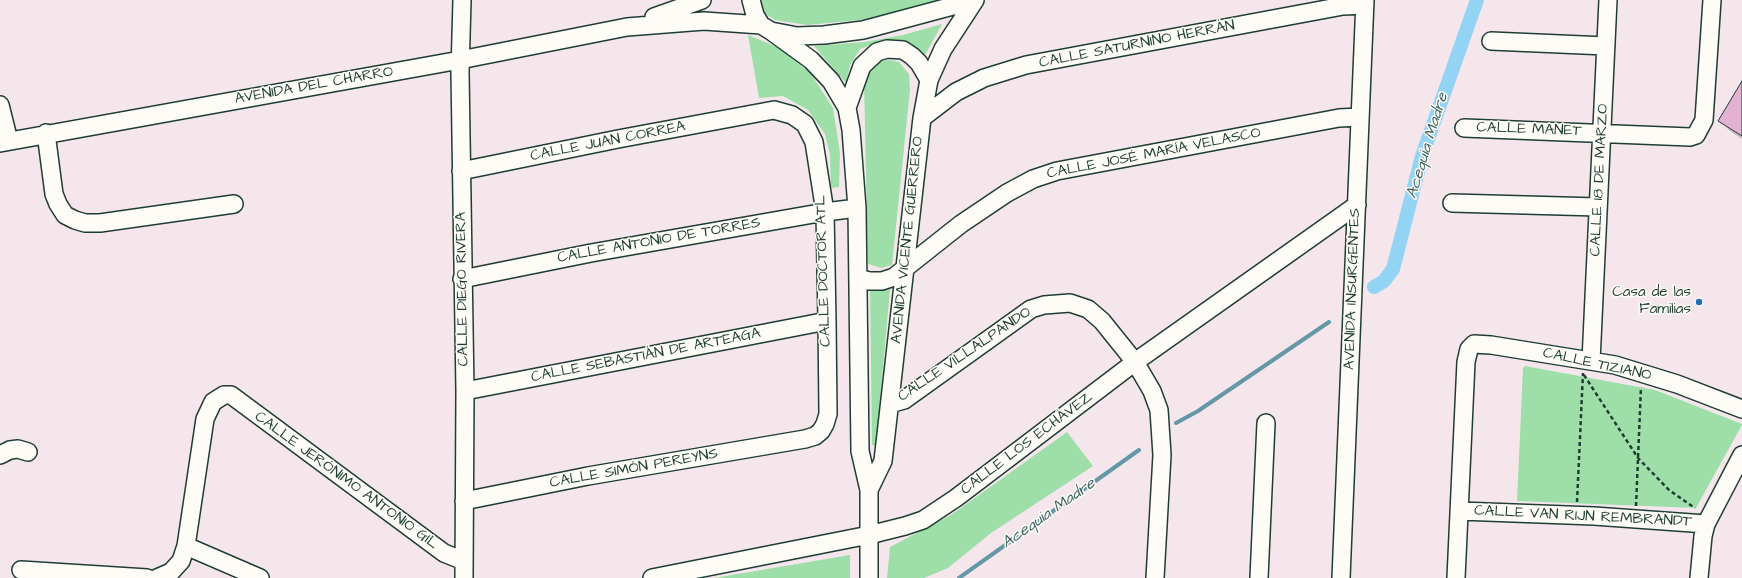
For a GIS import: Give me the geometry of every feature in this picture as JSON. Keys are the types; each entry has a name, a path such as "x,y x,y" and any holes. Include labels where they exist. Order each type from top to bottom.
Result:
{"street":[{"name":"CALLE DIEGO RIVERA","path":"462,0 460,60 462,279 465,391 464,578"},
{"name":"AVENIDA DEL CHARRO","path":"627,27 702,0"},
{"path":"752,0 755,15 766,28"},
{"name":"AVENIDA DEL CHARRO","path":"4,142 46,133 460,60 627,27 704,21 766,28 797,36 824,35 863,30 975,0"},
{"name":"AVENIDA VICENTE GUERRERO","path":"870,490 883,461 922,118 929,80 943,49 975,0"},
{"name":"CALLE 18 DE MARZO","path":"1591,361 1608,0"},
{"name":"CALLE MANET","path":"1464,128 1602,132 1690,137 1696,135 1704,120 1712,0"},
{"name":"AVENIDA INSURGENTES","path":"1341,578 1365,2"},
{"name":"CALLE SATURNINO HERRÁN","path":"922,118 956,92 984,78 1026,65 1365,2"},
{"name":"AVENIDA VICENTE GUERRERO","path":"766,28 811,60 831,81 847,108 851,130 857,208 860,451 870,490 869,578"},
{"path":"1491,41 1606,46"},
{"path":"847,108 862,66 877,52 887,49 903,50 919,63 929,80"},
{"path":"0,105 4,142"},
{"name":"CALLE DOCTOR ATL","path":"755,113 774,110 786,113 799,119 810,131 814,142 825,212 828,414 821,431 805,439"},
{"name":"CALLE JUAN CORREA","path":"461,172 755,113"},
{"name":"CALLE JOSÉ MARÍA VELASCO","path":"858,278 869,281 882,281 894,277 961,224 1007,193 1033,179 1072,168 1339,118 1360,117"},
{"path":"46,133 54,194 65,215 75,220 85,223 100,223 234,204"},
{"path":"1452,203 1598,207"},
{"name":"CALLE LOS ECHÁVEZ","path":"652,578 869,535 923,520 1135,362 1356,205"},
{"name":"CALLE ANTONIO DE TORRES","path":"462,279 591,253 825,212 857,208"},
{"name":"CALLE VILLALPANDO","path":"890,404 904,400 1031,309 1044,305 1070,303 1088,309 1102,320 1135,362 1152,391 1161,421 1162,455 1155,578"},
{"name":"CALLE SEBASTIÁN DE ARTEAGA","path":"465,391 827,321"},
{"name":"CALLE TIZIANO","path":"1460,511 1466,362 1468,352 1472,346 1481,343 1615,365 1657,377 1742,409"},
{"name":"CALLE JERÓNIMO ANTONIO GIL","path":"186,546 205,419 209,409 217,398 231,395 444,553 464,561"},
{"path":"1259,578 1266,423"},
{"name":"CALLE SIMÓN PEREYNS","path":"464,501 603,474 805,439"},
{"path":"0,455 10,450 18,449 28,452"},
{"path":"1699,578 1703,536 1702,517 1742,455"},
{"path":"1456,578 1460,511"},
{"name":"CALLE VAN RIJN REMBRANDT","path":"1460,511 1594,516 1702,517"},
{"path":"157,578 165,576 176,568 186,546 260,578"},
{"path":"21,570 147,578"}],"path":[{"path":"1577,505 1583,373 1638,458 1669,490 1702,517"},
{"path":"1636,508 1641,382"}],"green space":[{"path":"759,0 937,0 893,14 859,20 807,25 775,20 766,14"},
{"path":"942,24 924,57 912,47 899,40 878,42 860,49 850,65 846,83 814,46 864,42 903,35"},
{"path":"748,35 780,48 811,74 833,108 840,153 839,187 831,188 830,155 825,134 808,110 783,96 759,98"},
{"path":"890,60 899,62 909,74 910,90 892,265 881,268 868,264 864,81 870,67 878,61"},
{"path":"870,288 880,290 890,289 876,446 872,445"},
{"path":"1525,366 1655,390 1742,425 1696,508 1517,501 1523,368"},
{"path":"1067,432 1093,466 991,533 948,568 924,578 887,578 890,547 951,515"},
{"path":"850,555 850,578 714,578"}],"building":[{"path":"1742,81 1742,136 1718,121"}],"waterway":[{"name":"Acequia Madre","path":"1374,287 1384,281 1393,269 1422,156 1477,0"},
{"name":"Acequia Madre","path":"1176,423 1198,411 1329,322"},
{"name":"Acequia Madre","path":"959,578 1139,450"}],"place":[{"name":"Casa de las Familias","path":"1699,302"}]}
